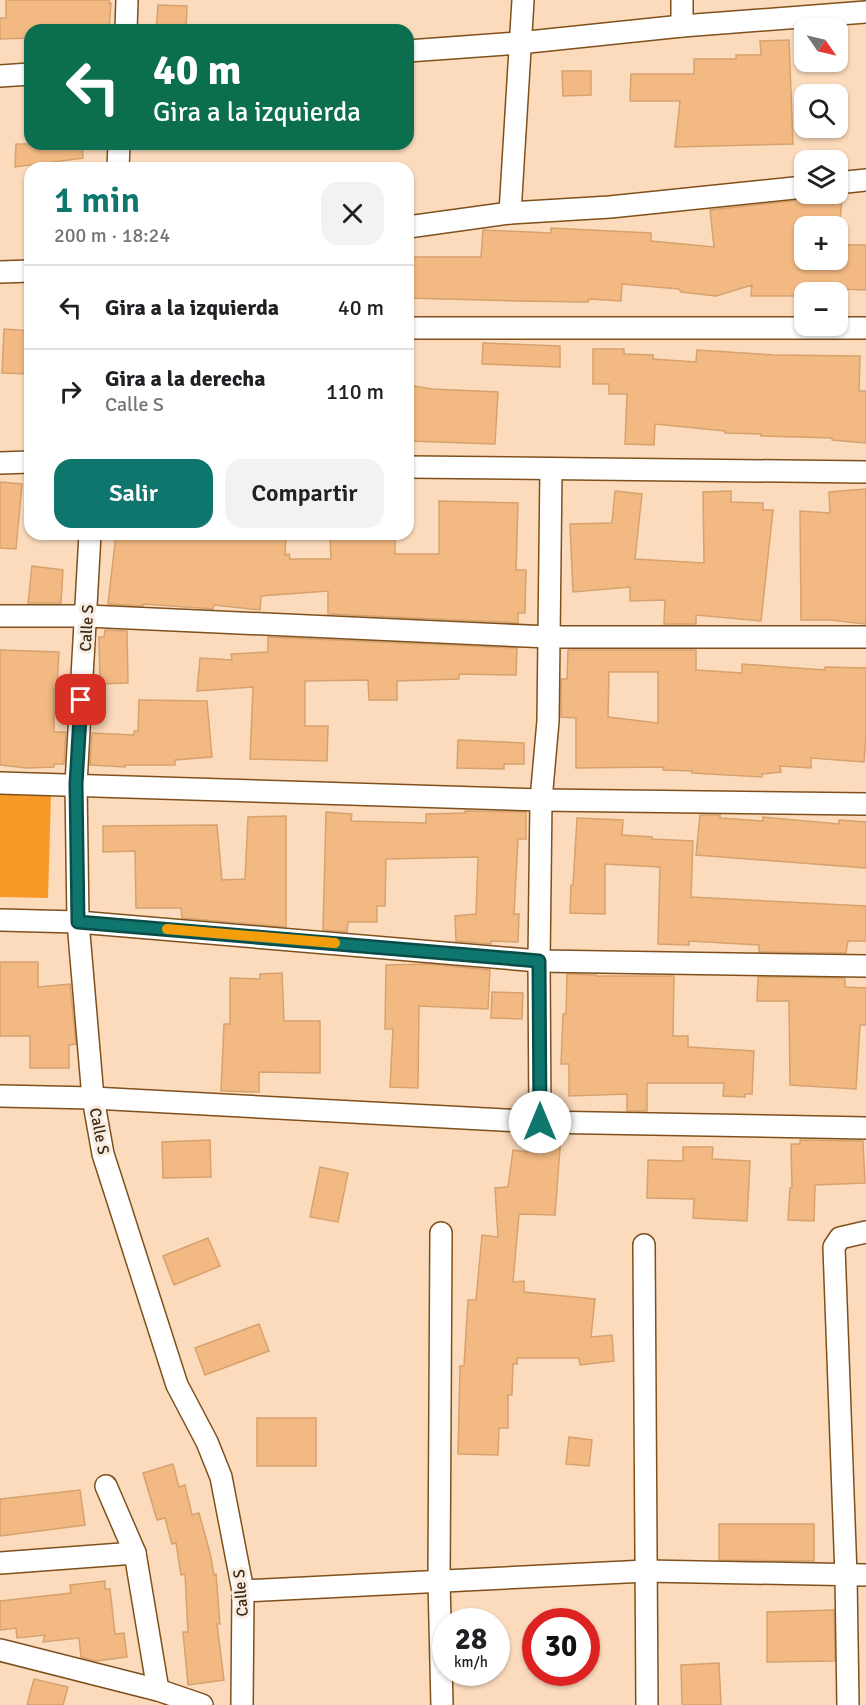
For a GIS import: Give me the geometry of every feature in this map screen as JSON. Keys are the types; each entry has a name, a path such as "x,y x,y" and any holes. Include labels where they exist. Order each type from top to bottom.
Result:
{"street":[{"path":"126,24 127,0"},
{"path":"510,213 523,0"},
{"path":"682,0 682,26"},
{"path":"414,51 866,12"},
{"path":"0,76 24,74"},
{"path":"848,182 866,180"},
{"path":"414,226 510,213 610,207 794,188"},
{"path":"0,272 24,271"},
{"path":"414,328 866,328"},
{"path":"0,463 24,462"},
{"path":"414,467 866,472"},
{"path":"540,1122 539,961 542,800 548,721 550,469"},
{"name":"Calle S","path":"90,540 76,784 78,922 93,1098 103,1154 177,1385 207,1442 221,1477 243,1591 242,1705"},
{"path":"0,616 87,616 549,637 866,637"},
{"path":"0,783 542,800 866,804"},
{"path":"0,920 78,922 539,961 866,966"},
{"path":"0,1096 93,1098 540,1122 866,1128"},
{"path":"848,1705 856,1576 834,1247 840,1238 866,1232"},
{"path":"441,1233 439,1580 442,1705"},
{"path":"644,1245 647,1705"},
{"path":"106,1486 135,1554 158,1690"},
{"path":"0,1563 135,1554"},
{"path":"243,1591 646,1571 856,1576"},
{"path":"0,1650 158,1690 202,1705"}],"shaded area":[{"path":"0,793 51,794 48,898 0,897"}],"building":[{"path":"6,0 109,0 111,3 109,24 24,24 24,38 0,39 0,18 6,18"},
{"path":"158,5 187,6 186,24 156,24"},
{"path":"789,40 793,144 675,147 680,101 630,101 631,74 694,74 694,59 736,59 736,55 761,55 760,41"},
{"path":"562,71 591,71 591,95 563,96"},
{"path":"16,144 24,144 24,150 82,150 83,158 53,162 24,162 24,166 15,167"},
{"path":"794,201 794,204 841,204 840,216 794,216 794,270 848,270 848,245 866,245 866,290 848,289 848,282 794,282 794,296 751,296 752,285 716,296 681,292 679,289 622,284 621,301 414,298 414,257 481,257 483,230 551,233 551,228 651,233 651,241 714,247 710,210"},
{"path":"4,329 24,331 24,374 2,373"},
{"path":"483,343 560,346 560,367 482,364"},
{"path":"593,349 624,349 624,354 653,355 653,359 696,362 697,350 774,355 860,356 859,391 866,391 866,443 832,440 832,438 725,433 725,431 655,424 654,445 625,444 627,394 609,394 609,384 593,384"},
{"path":"414,386 498,392 495,444 414,441"},
{"path":"0,482 22,484 16,549 0,548"},
{"path":"866,489 866,624 801,620 800,511 830,513 829,492"},
{"path":"615,491 642,494 635,559 704,563 703,492 731,491 731,502 763,503 763,510 773,510 761,621 696,615 696,624 664,624 665,600 630,601 630,587 573,592 570,524 612,523"},
{"path":"439,501 518,503 516,570 526,570 525,613 518,613 518,623 328,614 328,591 261,596 260,610 214,605 213,609 108,604 115,540 286,540 285,555 289,554 290,559 331,559 330,540 395,540 395,554 439,554"},
{"path":"32,566 63,570 61,603 28,603"},
{"path":"105,630 127,631 128,683 100,684 99,637 104,637"},
{"path":"268,637 517,648 516,675 459,674 459,679 397,681 397,700 369,700 368,680 305,681 305,726 328,726 327,761 250,759 253,687 197,691 200,658 232,660 231,654 268,652"},
{"path":"0,650 59,652 57,688 54,688 54,732 66,732 64,764 54,764 54,767 27,768 0,765"},
{"path":"568,650 696,650 696,670 742,673 742,664 825,670 825,667 866,668 864,762 811,758 811,768 780,766 781,772 762,774 762,777 663,770 664,767 576,768 576,718 561,717 561,679 567,679","holes":["609,672 658,672 658,723 608,717"]},
{"path":"139,700 207,701 212,757 175,760 175,765 125,765 125,767 90,765 92,733 134,735 134,731 138,731"},
{"path":"458,740 524,743 524,764 504,764 504,769 457,768"},
{"path":"465,811 526,812 526,839 518,839 514,914 519,914 518,942 491,941 491,944 456,941 455,916 476,914 478,857 386,859 385,906 377,906 377,922 348,922 347,932 323,930 326,812 352,814 351,821 426,823 426,814 465,813"},
{"path":"700,815 720,815 720,818 763,821 763,817 839,824 839,820 866,822 866,868 696,855"},
{"path":"286,816 286,927 182,918 181,908 136,908 135,851 103,852 103,826 217,825 222,880 245,879 248,817"},
{"path":"577,818 623,820 622,835 693,841 691,897 866,906 866,941 848,941 846,953 759,952 759,945 689,941 689,945 658,944 660,867 605,864 605,914 570,913"},
{"path":"0,962 38,962 38,987 70,984 76,1044 69,1045 69,1068 30,1068 30,1036 0,1036"},
{"path":"429,964 490,970 488,1009 419,1006 418,1088 390,1087 393,1029 385,1029 386,965"},
{"path":"282,973 284,1021 320,1021 320,1073 259,1072 259,1092 221,1091 224,1024 230,1024 230,978 260,979 260,974"},
{"path":"567,974 674,976 673,1036 688,1036 688,1047 754,1051 752,1094 745,1094 745,1097 723,1096 724,1083 647,1083 647,1111 627,1111 627,1094 569,1096 569,1064 561,1064"},
{"path":"758,977 845,978 845,987 866,988 866,1025 860,1025 856,1089 790,1085 789,1001 757,1001"},
{"path":"492,992 523,993 522,1019 491,1018"},
{"path":"528,1134 561,1135 555,1215 519,1214 513,1282 524,1281 524,1292 595,1299 591,1337 612,1335 614,1361 580,1365 579,1358 517,1358 517,1364 513,1364 512,1395 508,1395 508,1428 499,1428 498,1455 458,1454 460,1366 464,1366 468,1300 476,1300 482,1235 498,1237 495,1188 508,1187 513,1150 528,1152"},
{"path":"210,1140 211,1177 163,1178 162,1142"},
{"path":"800,1140 863,1141 865,1183 815,1185 814,1221 788,1220 790,1188 792,1188 791,1144 800,1144"},
{"path":"683,1147 713,1147 712,1159 750,1161 747,1221 693,1218 694,1199 647,1198 648,1160 683,1161"},
{"path":"320,1167 348,1173 338,1222 310,1217"},
{"path":"208,1238 220,1266 174,1285 163,1256"},
{"path":"259,1324 269,1351 205,1375 195,1348"},
{"path":"257,1418 316,1418 316,1466 257,1466"},
{"path":"569,1437 592,1440 589,1466 566,1464"},
{"path":"173,1464 179,1487 185,1485 192,1515 199,1513 214,1575 216,1574 220,1624 217,1624 224,1680 188,1685 183,1632 188,1632 185,1574 181,1575 176,1543 172,1544 165,1518 157,1520 143,1473"},
{"path":"80,1490 85,1525 0,1536 0,1499"},
{"path":"719,1524 814,1524 814,1561 719,1560"},
{"path":"105,1581 105,1589 110,1589 115,1634 124,1633 127,1657 96,1661 81,1657 79,1638 43,1642 45,1635 17,1638 16,1628 0,1630 0,1601 71,1593 70,1585"},
{"path":"834,1610 835,1661 767,1662 767,1612"},
{"path":"719,1663 721,1705 682,1705 681,1665"},
{"path":"34,1679 68,1687 63,1705 27,1705"}],"slow traffic":[{"path":"167,929 335,943"}],"route":[{"path":"81,700 76,784 78,922 539,961 540,1122"}]}
